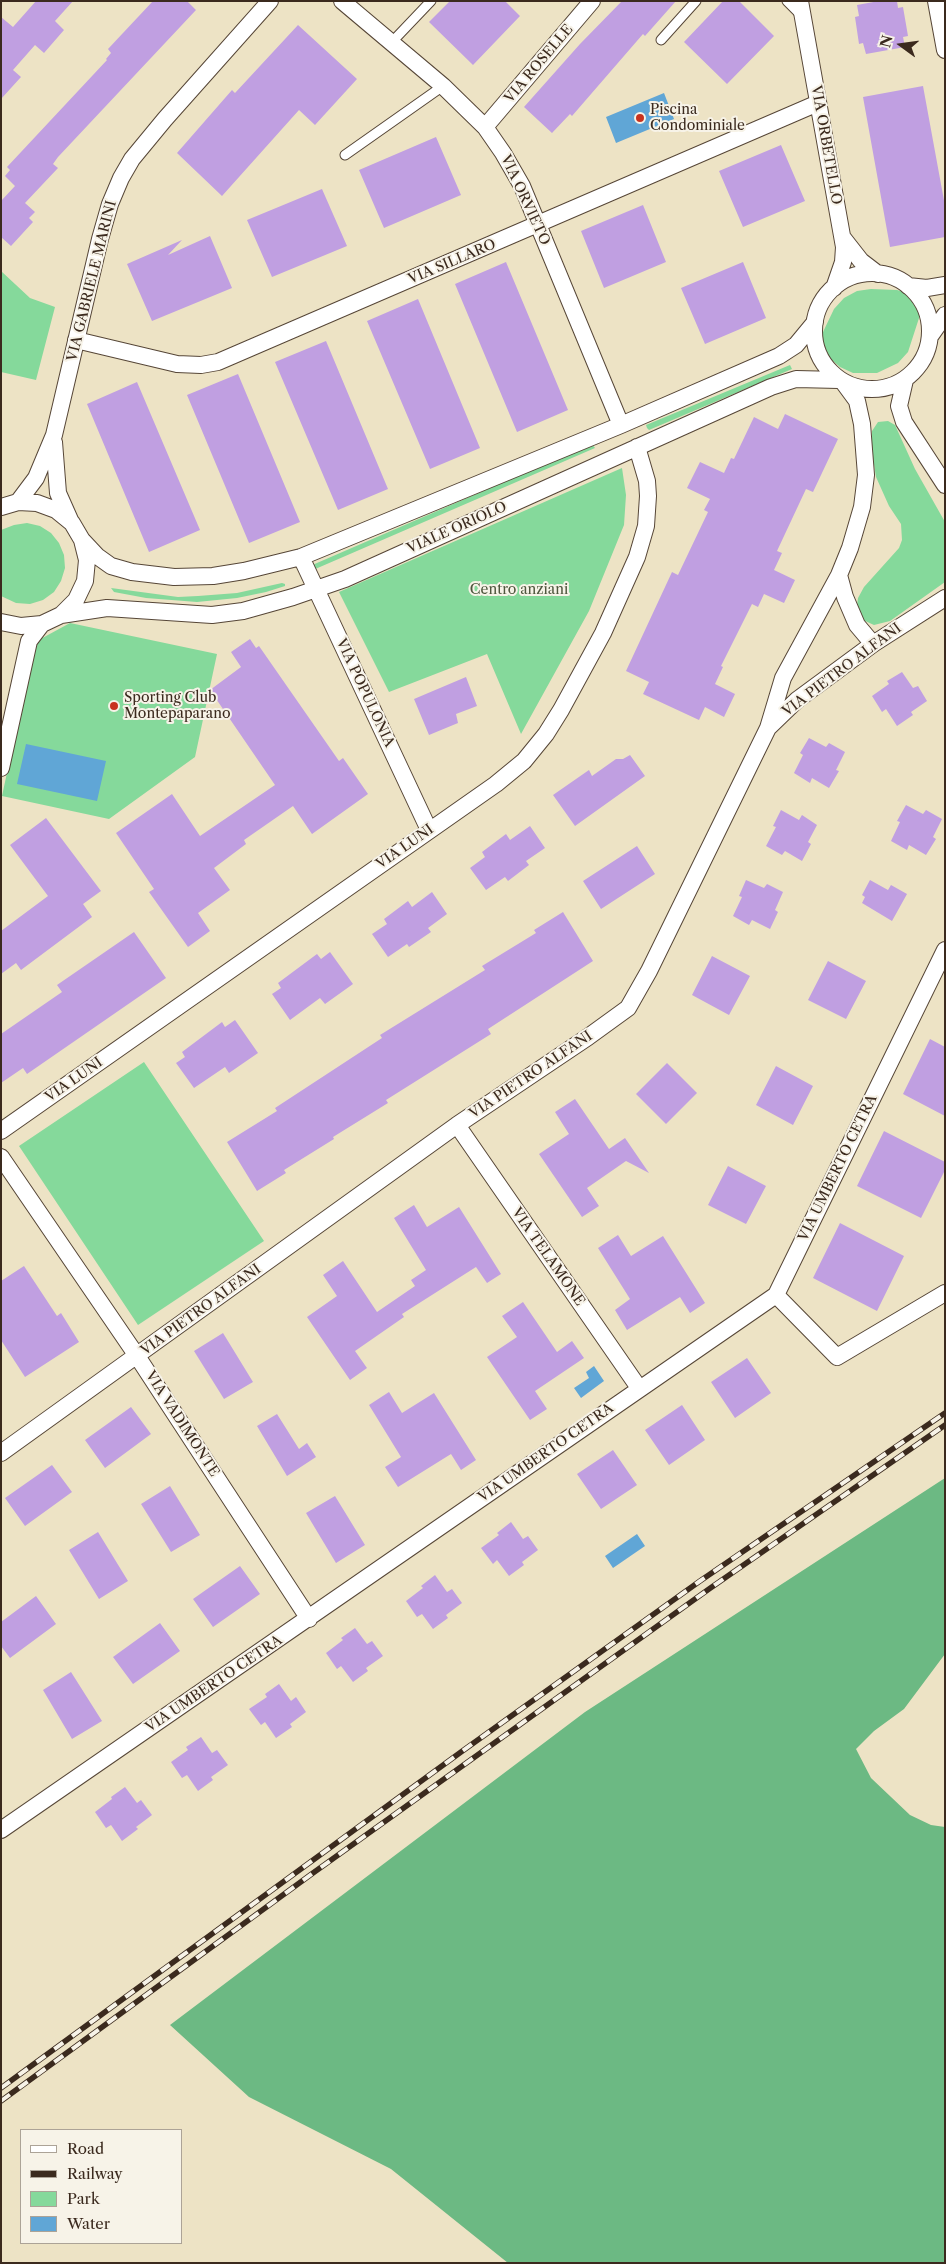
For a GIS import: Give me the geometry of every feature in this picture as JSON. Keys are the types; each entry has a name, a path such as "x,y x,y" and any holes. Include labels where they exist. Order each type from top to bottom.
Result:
{"street":[{"name":"VIA GABRIELE MARINI","path":"18,502 36,478 54,435 100,239 120,178 132,159 165,119 270,1"},
{"name":"VIA ORVIETO","path":"342,1 443,86 485,127 504,153 538,225 621,425"},
{"name":"VIA ROSELLE","path":"485,127 592,1"},
{"path":"936,1 945,50"},
{"name":"VIA ORBETELLO","path":"802,9 843,238 843,262 834,288"},
{"name":"VIA SILLARO","path":"76,340 171,363 201,365 218,362 818,103"},
{"path":"843,238 861,261 878,274"},
{"path":"768,728 783,678 839,575 850,548 862,507 866,475 859,407 853,395 828,370 820,357 815,343 816,322 824,299 834,288 859,275 889,275 908,286 925,304 931,335"},
{"path":"908,286 927,288 945,285"},
{"path":"945,315 931,335 921,362 905,380 900,398 901,414 945,485"},
{"path":"82,540 111,566 132,572 167,577 228,574 301,557 621,425 786,352 816,322"},
{"name":"VIALE ORIOLO","path":"61,615 102,608 177,614 219,615 243,611 317,589 779,384 808,378 841,381"},
{"path":"841,381 868,390 883,389 905,380"},
{"name":"VIA GABRIELE MARINI","path":"54,435 58,493 82,540"},
{"name":"VIA LUNI","path":"1,1131 506,777 532,752 554,722 603,633 637,557 646,526 648,504 647,480 637,447"},
{"path":"1,507 18,502 37,503 56,510 72,523"},
{"path":"1,622 21,626 42,624 61,615 76,600 85,581 87,560 82,540"},
{"name":"VIA POPULONIA","path":"301,557 429,830"},
{"path":"839,575 845,597 857,625 873,644"},
{"name":"VIA PIETRO ALFANI","path":"1,1453 457,1126 628,1008 768,728 797,700 873,644 945,598"},
{"path":"1,768 29,641 42,624"},
{"name":"VIA UMBERTO CETRA","path":"1,1830 309,1619 639,1388 776,1296 945,950"},
{"name":"VIA TELAMONE","path":"457,1126 639,1388"},
{"name":"VIA VADIMONTE","path":"1,1156 137,1356 309,1619"},
{"path":"776,1296 837,1357 945,1292"}],"lane":[{"path":"391,43 431,1"},
{"path":"661,40 696,1"},
{"path":"787,1 802,9"},
{"path":"345,155 443,86"}],"green space":[{"path":"1,271 30,298 55,307 36,380 1,372"},
{"path":"871,289 897,290 915,295 921,307 920,315 908,352 898,363 877,373 853,373 840,367 825,354 822,347 823,332 834,309 844,298 857,291"},
{"path":"790,365 792,369 649,430 647,428 646,425"},
{"path":"888,421 895,425 915,469 945,522 945,582 890,621 874,625 863,620 857,605 858,598 864,587 899,548 902,540 901,524 889,506 876,477 872,452 872,431 878,422"},
{"path":"592,444 595,448 313,570 310,566"},
{"name":"Centro anziani","path":"622,468 626,495 624,525 589,611 521,734 487,654 389,692 339,592"},
{"path":"27,523 40,526 51,533 59,543 64,555 65,568 61,581 54,592 43,600 30,604 16,603 1,596 1,530"},
{"path":"282,583 285,586 266,592 237,598 197,602 146,598 114,592 111,588 178,597 237,593"},
{"name":"Sporting Club Montepaparano","path":"70,623 217,654 195,757 109,819 2,796 35,642"},
{"path":"144,1062 264,1241 138,1325 19,1146"},
{"path":"945,1478 945,1654 904,1709 874,1731 856,1749 871,1778 910,1815 931,1825 945,1827 945,2263 508,2263 391,2169 249,2097 170,2025 585,1712"}],"water":[{"name":"Piscina Condominiale","path":"664,93 674,119 616,143 606,117"},
{"path":"26,744 106,761 97,801 17,784"},
{"path":"594,1366 604,1381 581,1398 574,1388 589,1378 586,1372"},
{"path":"637,1534 645,1546 613,1568 605,1556"}],"building":[{"path":"36,1 73,1 55,21 64,30 44,53 35,45 13,70 21,77 1,99 1,17 13,27"},
{"path":"153,1 187,1 196,10 58,157 53,164 58,168 25,203 35,212 29,218 33,222 11,246 1,237 1,201 15,186 5,176 10,170 7,167 107,60 111,53 108,49"},
{"path":"450,1 505,1 520,16 473,65 429,22"},
{"path":"622,1 676,1 645,36 643,34 572,116 570,114 552,133 524,107 580,44"},
{"path":"723,1 739,1 774,36 727,84 684,42"},
{"path":"879,1 897,1 898,8 903,7 908,36 903,37 905,47 866,54 863,43 859,44 855,17 859,16 857,5"},
{"path":"298,25 357,79 315,125 299,110 222,196 177,153 232,90 235,93"},
{"path":"923,86 945,206 945,237 890,247 863,97"},
{"path":"436,137 461,195 384,228 359,170"},
{"path":"781,145 805,201 743,227 719,171"},
{"path":"322,189 347,246 272,277 247,220"},
{"path":"643,205 666,262 604,288 581,231"},
{"path":"210,236 232,288 152,321 127,264 182,240 168,255"},
{"path":"506,262 568,410 517,432 455,284"},
{"path":"743,262 766,318 705,344 681,288"},
{"path":"418,299 480,448 430,469 367,321"},
{"path":"326,341 388,489 338,510 275,362"},
{"path":"238,374 300,522 249,543 187,395"},
{"path":"137,382 200,530 149,552 87,404"},
{"path":"785,414 838,439 813,492 806,489 777,551 782,553 774,570 795,580 784,603 764,594 758,607 752,604 721,666 723,667 715,684 735,694 724,717 705,707 699,720 643,694 649,682 626,671 672,572 678,575 708,512 704,510 710,499 687,488 700,462 724,473 731,458 734,459 754,417 778,429"},
{"path":"250,639 256,648 259,646 339,761 343,758 368,794 312,834 293,806 244,840 246,844 214,868 230,890 198,913 210,931 188,947 149,892 154,889 116,833 172,794 200,836 275,785 210,690 241,667 231,652"},
{"path":"902,672 913,688 918,686 927,701 911,712 913,715 897,726 886,709 882,712 872,696 889,684 887,681"},
{"path":"466,677 477,706 456,714 458,723 429,735 414,699"},
{"path":"809,738 826,747 829,743 845,752 836,770 839,771 829,788 812,778 810,783 794,773 803,755 800,753"},
{"path":"630,755 645,776 575,826 553,795 589,770 592,776 616,759 623,759"},
{"path":"906,805 923,814 926,810 942,819 933,837 936,839 926,855 909,845 907,850 891,841 900,822 897,821"},
{"path":"781,810 799,820 802,815 817,825 808,842 811,844 802,861 785,851 782,855 766,846 776,827 773,826"},
{"path":"46,818 101,891 83,904 92,917 21,970 16,963 1,974 1,931 48,896 10,845"},
{"path":"530,826 545,848 526,861 529,865 508,881 505,877 486,890 470,868 485,857 482,852 506,834 510,840"},
{"path":"637,846 655,874 601,909 583,881"},
{"path":"746,880 764,888 767,884 783,892 775,910 778,912 770,929 752,920 749,925 733,916 742,897 739,896"},
{"path":"870,880 888,890 891,885 907,894 892,921 862,903 865,897 862,895"},
{"path":"432,892 447,914 428,928 431,932 409,947 407,944 388,957 372,934 387,924 384,919 408,901 412,907"},
{"path":"563,912 593,961 488,1029 491,1034 386,1100 388,1103 333,1137 334,1139 284,1170 286,1173 257,1191 227,1142 277,1111 275,1108 382,1038 380,1035 485,970 482,966 536,933 534,930"},
{"path":"134,932 166,978 27,1074 23,1068 1,1083 1,1034 62,992 57,985"},
{"path":"330,952 353,984 325,1004 320,998 290,1020 272,994 281,988 278,983 317,954 321,959"},
{"path":"712,956 750,976 729,1015 692,995"},
{"path":"828,961 866,981 846,1019 808,1000"},
{"path":"235,1020 258,1053 229,1073 225,1067 194,1088 176,1063 185,1057 182,1052 222,1022 225,1027"},
{"path":"930,1039 945,1047 945,1116 903,1094"},
{"path":"667,1063 697,1093 666,1124 636,1094"},
{"path":"776,1066 813,1086 793,1125 756,1105"},
{"path":"575,1099 609,1149 625,1138 649,1173 626,1161 587,1188 599,1206 582,1217 539,1154 569,1134 555,1112"},
{"path":"884,1131 945,1162 945,1170 921,1218 857,1186"},
{"path":"728,1166 766,1186 746,1224 708,1205"},
{"path":"414,1205 427,1227 459,1207 501,1274 487,1283 476,1267 402,1314 404,1317 355,1351 367,1368 350,1380 307,1317 337,1296 323,1275 343,1261 377,1312 415,1286 411,1280 426,1270 394,1218"},
{"path":"840,1223 904,1256 877,1311 813,1278"},
{"path":"618,1235 631,1256 663,1236 705,1303 690,1313 680,1297 627,1330 615,1310 630,1299 598,1248"},
{"path":"24,1266 57,1316 61,1313 79,1342 25,1377 1,1340 1,1281"},
{"path":"523,1302 557,1352 572,1341 584,1358 535,1391 547,1409 530,1420 487,1357 517,1337 502,1316"},
{"path":"223,1333 253,1382 224,1399 194,1351"},
{"path":"747,1358 771,1393 735,1418 711,1382"},
{"path":"389,1392 402,1413 434,1393 476,1460 461,1470 451,1454 398,1487 385,1467 401,1457 369,1405"},
{"path":"682,1405 705,1440 669,1465 645,1430"},
{"path":"131,1407 151,1434 105,1468 85,1440"},
{"path":"277,1414 299,1449 307,1443 316,1457 287,1476 257,1426"},
{"path":"613,1450 637,1485 601,1509 577,1474"},
{"path":"52,1465 72,1492 25,1526 5,1498"},
{"path":"170,1486 200,1535 171,1552 141,1504"},
{"path":"335,1496 365,1545 336,1563 306,1513"},
{"path":"511,1522 523,1539 528,1536 538,1550 522,1562 524,1565 509,1576 497,1560 493,1564 481,1548 499,1535 497,1533"},
{"path":"98,1532 128,1581 99,1599 69,1550"},
{"path":"240,1566 260,1594 213,1627 193,1599"},
{"path":"435,1575 447,1592 452,1589 462,1603 446,1615 448,1618 433,1629 422,1614 417,1617 406,1601 423,1588 421,1586"},
{"path":"36,1596 56,1624 10,1658 1,1646 1,1622"},
{"path":"160,1623 180,1651 133,1684 113,1657"},
{"path":"355,1628 367,1644 372,1641 383,1656 366,1668 368,1671 353,1682 341,1666 337,1669 326,1653 343,1640 341,1638"},
{"path":"71,1672 102,1721 72,1739 43,1690"},
{"path":"279,1684 291,1701 296,1697 306,1712 290,1724 292,1727 276,1738 265,1722 261,1725 249,1709 267,1697 265,1694"},
{"path":"201,1737 212,1753 217,1750 228,1765 211,1777 213,1780 198,1791 187,1775 182,1778 171,1762 188,1750 186,1747"},
{"path":"125,1787 137,1803 141,1800 152,1815 122,1841 111,1825 106,1828 95,1812"}],"railway":[{"path":"1,2088 461,1752 700,1581 945,1413"},
{"path":"1,2101 313,1873 709,1589 945,1425"}],"place":[{"name":"Piscina Condominiale","path":"640,118"},
{"name":"Sporting Club Montepaparano","path":"114,706"}]}
